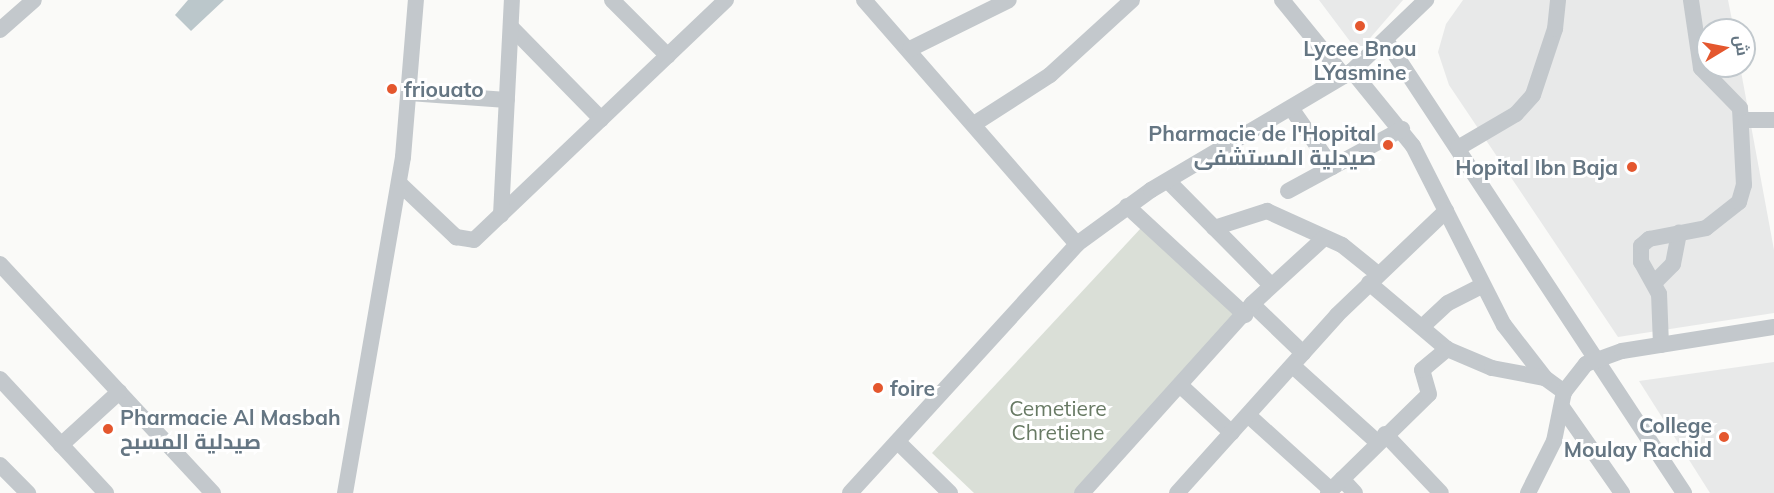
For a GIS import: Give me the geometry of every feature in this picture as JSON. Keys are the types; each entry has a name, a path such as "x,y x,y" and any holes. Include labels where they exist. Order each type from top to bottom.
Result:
{"street":[{"path":"0,30 34,0"},
{"path":"345,493 399,183 416,0"},
{"path":"501,215 512,0"},
{"path":"612,0 668,56"},
{"path":"399,183 462,240 479,237 726,0"},
{"path":"864,0 910,49 1077,244"},
{"path":"910,49 1009,0"},
{"path":"974,124 1050,75 1132,0"},
{"path":"1282,0 1348,74 1402,129 1504,325 1563,399 1622,493"},
{"path":"852,492 900,444 1077,244 1127,206 1348,74 1387,42 1426,0"},
{"path":"1458,148 1516,114 1533,95 1555,29 1558,0"},
{"path":"1661,345 1656,282 1641,262 1641,246 1680,233 1706,228 1739,202 1741,120 1732,95 1701,68 1691,0"},
{"path":"511,27 601,119"},
{"path":"1387,42 1684,493"},
{"path":"409,93 507,100"},
{"path":"1291,108 1332,167"},
{"path":"1741,120 1774,120"},
{"path":"1288,191 1402,129"},
{"path":"1168,181 1271,285"},
{"path":"1127,206 1249,310 1298,360 1441,493"},
{"path":"1214,228 1262,210 1324,238 1348,249 1373,279 1447,349 1492,368 1545,378"},
{"path":"1177,493 1373,279 1446,211"},
{"path":"1656,282 1673,264 1680,233"},
{"path":"1082,493 1271,285 1324,238"},
{"path":"0,264 213,493"},
{"path":"1422,327 1448,303 1482,286"},
{"path":"1528,493 1554,441 1563,399 1581,368 1597,358 1774,327"},
{"path":"1334,487 1381,438 1429,394 1422,370 1447,349"},
{"path":"0,379 106,493"},
{"path":"1181,386 1232,433"},
{"path":"61,445 119,392"},
{"path":"1248,415 1334,487 1355,493"},
{"path":"900,444 950,493"},
{"path":"0,465 28,493"}],"shaded area":[{"path":"188,0 224,0 191,31 175,15"},
{"name":"Lycee Bnou LYasmine","path":"1319,0 1403,0 1358,52"},
{"name":"Hopital Ibn Baja","path":"1463,0 1728,0 1732,18 1696,18 1696,78 1742,78 1774,250 1774,313 1618,337 1449,85 1438,52 1446,24"},
{"name":"College Moulay Rachid","path":"1774,362 1774,493 1710,493 1639,381"}],"green space":[{"name":"Cemetiere Chretiene","path":"1141,228 1244,321 1085,493 974,493 932,453"}],"place":[{"name":"Lycee Bnou LYasmine","path":"1360,26"},
{"name":"friouato","path":"392,89"},
{"name":"Pharmacie de l'Hopital صيدلية المستشفى","path":"1388,145"},
{"name":"Hopital Ibn Baja","path":"1632,167"},
{"name":"foire","path":"878,388"},
{"name":"Pharmacie Al Masbah صيدلية المسبح","path":"108,429"},
{"name":"College Moulay Rachid","path":"1724,437"}]}
